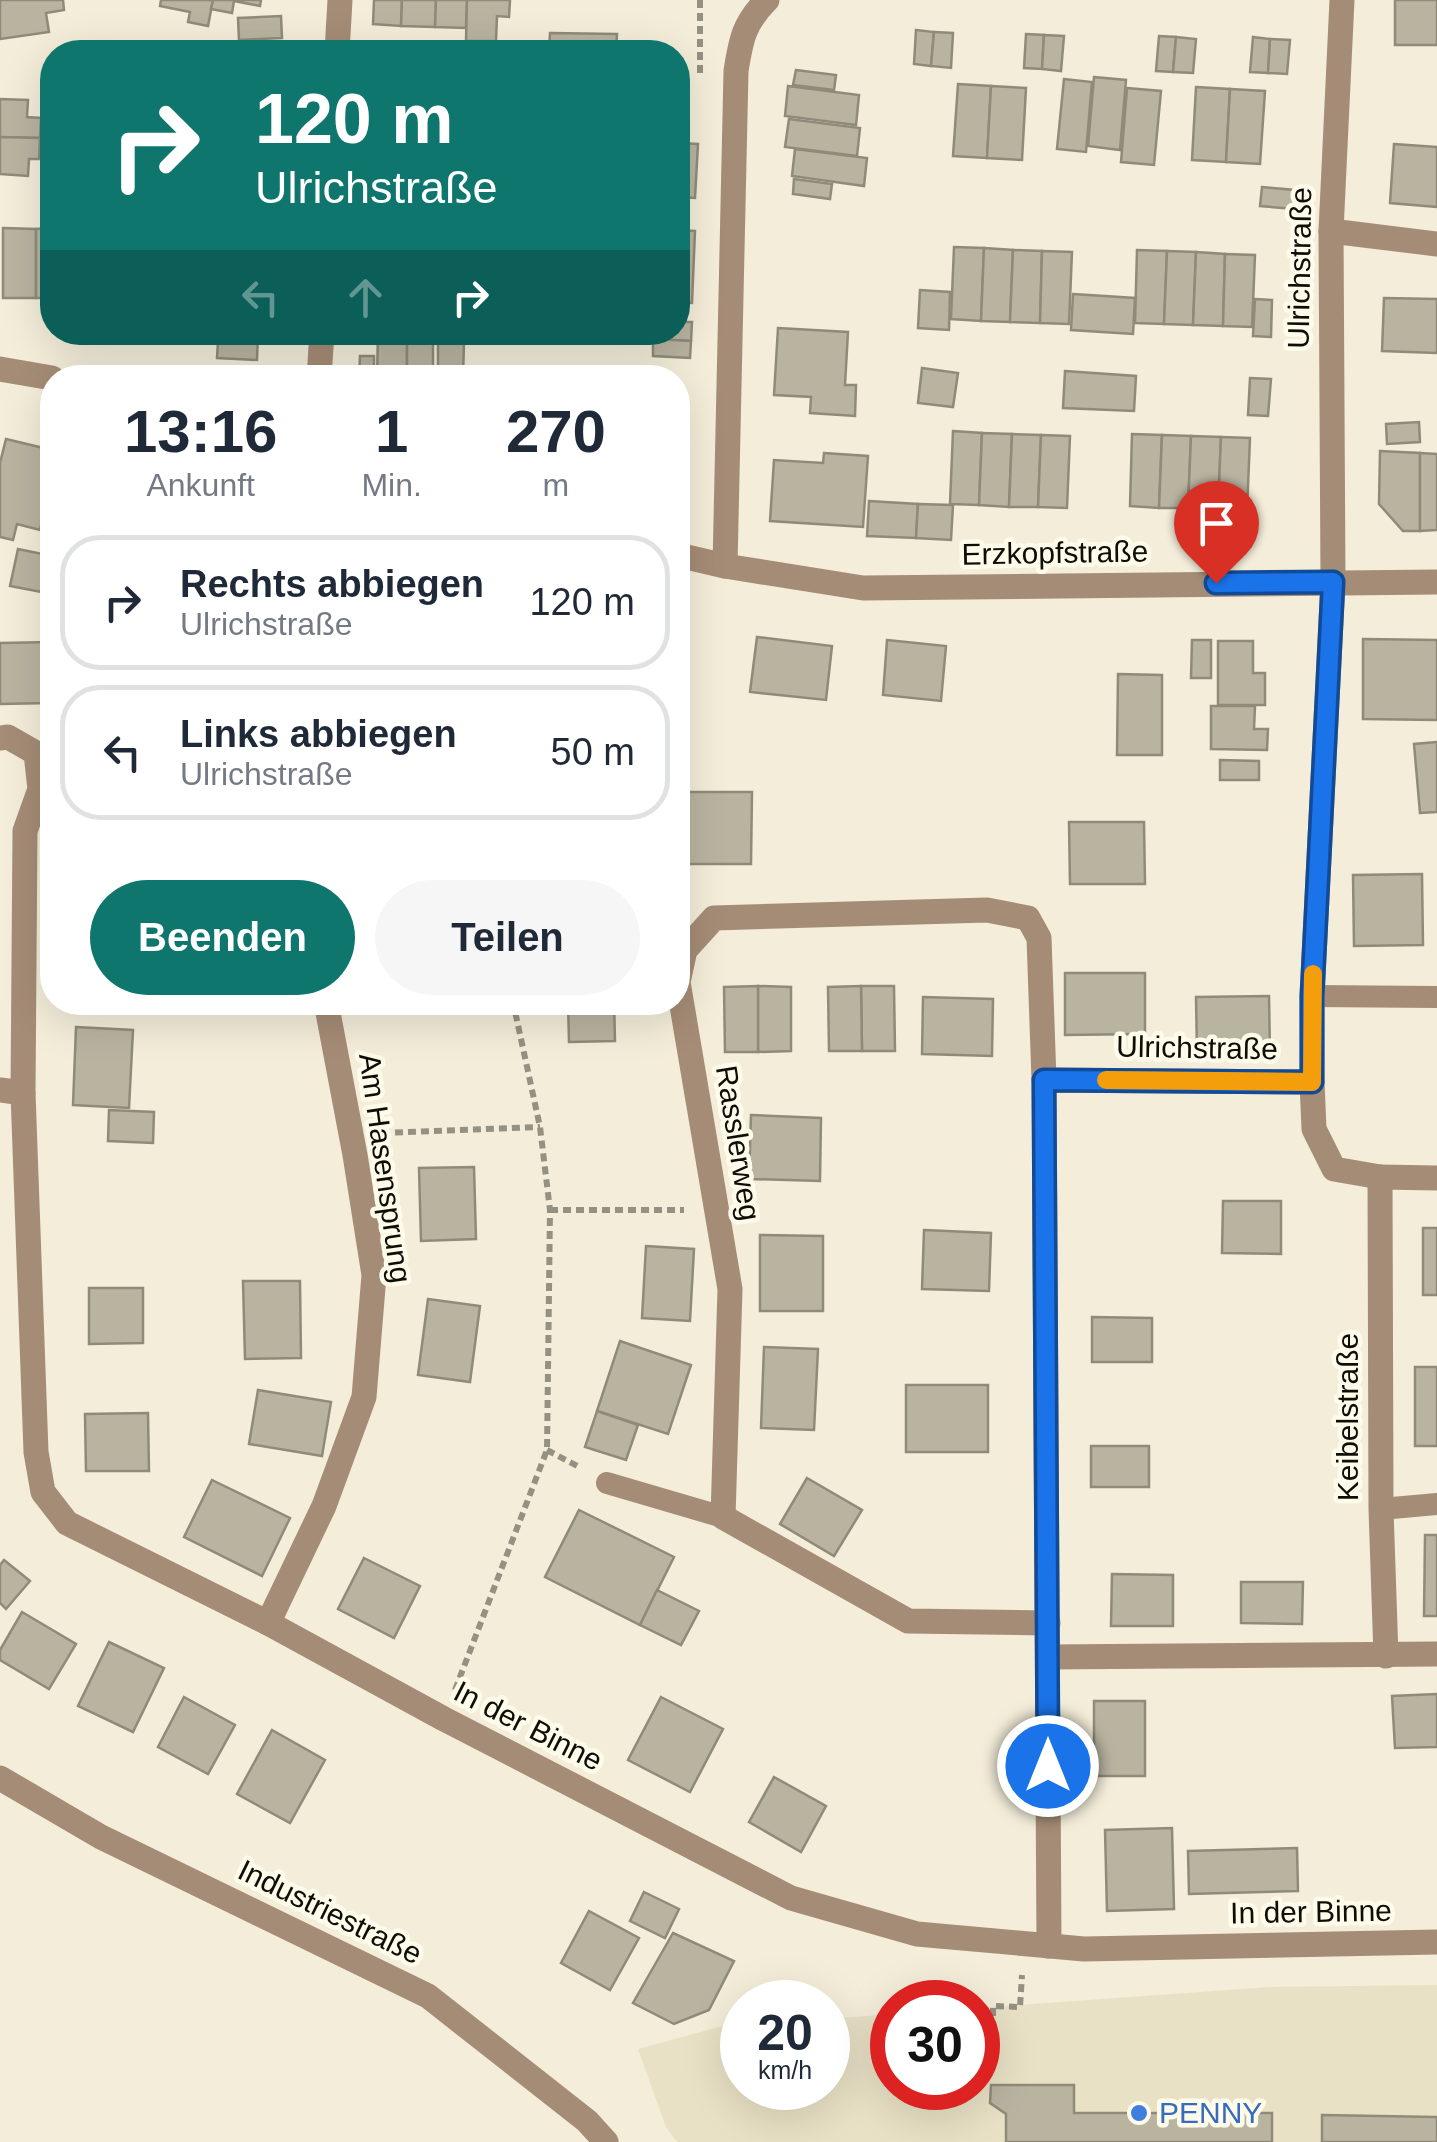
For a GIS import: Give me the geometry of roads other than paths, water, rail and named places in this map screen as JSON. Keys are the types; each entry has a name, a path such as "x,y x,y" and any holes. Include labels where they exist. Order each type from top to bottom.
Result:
{"street":[{"path":"338,40 340,0"},
{"path":"726,566 736,71 741,39 752,16 768,0"},
{"name":"Ulrichstraße","path":"1044,1080 1312,1082 1312,996 1333,582 1331,231 1342,0"},
{"path":"1331,231 1437,244"},
{"path":"0,369 40,376"},
{"name":"Erzkopfstraße","path":"690,558 862,588 1437,582"},
{"path":"0,738 8,738 36,754 40,790 25,831 12,1092"},
{"path":"25,831 40,827"},
{"name":"Rasslerweg","path":"690,938 714,918 987,910 1028,918 1039,938 1044,1080"},
{"name":"Am Hasensprung","path":"268,1622 324,1506 364,1397 374,1275 328,1015"},
{"name":"Rasslerweg","path":"683,1015 730,1290 723,1518"},
{"path":"1037,1945 1048,1657 1044,1080"},
{"path":"1312,1082 1314,1130 1334,1169 1380,1177 1437,1178"},
{"name":"In der Binne","path":"12,1092 36,1452 43,1492 66,1522 268,1622 444,1719 790,1898 918,1934 1084,1950 1437,1942"},
{"name":"Keibelstraße","path":"1380,1177 1381,1509 1386,1656"},
{"path":"723,1518 908,1622 1048,1623"},
{"path":"1048,1657 1437,1654"},
{"name":"Industriestraße","path":"0,1778 101,1838 428,1996 587,2120 606,2142"}],"lane":[{"path":"1312,996 1437,996"},
{"path":"608,1483 723,1518"},
{"path":"1381,1509 1437,1504"}],"place":[{"name":"PENNY","path":"1139,2113"}]}
